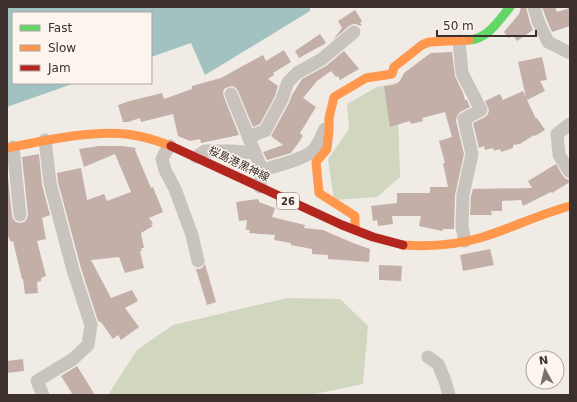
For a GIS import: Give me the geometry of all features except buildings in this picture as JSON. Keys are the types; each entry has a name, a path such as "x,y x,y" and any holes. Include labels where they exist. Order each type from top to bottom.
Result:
{"main road":[{"path":"331,119 334,97 343,91 366,78 392,74 394,67 422,45 429,42 474,40 485,35 493,28 510,7"},
{"name":"桜島港黒神線","path":"10,147 80,135 127,134 146,138 196,157 355,230 395,243 418,246 465,242 551,211 570,206"},
{"path":"327,148 316,162 319,193 355,216 355,230"}],"street":[{"path":"534,7 538,21 548,42 570,53"},
{"path":"249,139 258,133 265,131 282,99 288,82 297,72 322,59 354,32"},
{"path":"459,41 462,73 481,110 464,119 472,154 463,194 462,227 465,242"},
{"path":"231,94 262,170 260,187"},
{"path":"327,148 331,143 334,130 331,119"},
{"path":"262,170 311,153 318,144 331,119"},
{"path":"570,124 556,134 560,155 570,172"},
{"path":"43,395 37,381 73,359 88,345 91,325 73,270 50,183 45,140"},
{"path":"170,146 162,159 165,170 175,189 192,235 198,261"},
{"path":"10,147 20,215"},
{"path":"196,157 205,151 255,153"},
{"path":"428,357 438,364 450,395"}],"green space":[{"path":"397,83 400,177 377,197 334,200 328,159 349,129 347,104 377,87"},
{"path":"287,298 340,299 368,326 363,384 310,395 108,395 137,350 173,325"}],"water":[{"path":"7,7 310,7 310,11 205,75 191,43 152,57 152,12 12,12 12,84 72,84 7,107"}],"traffic: fast":[{"path":"469,40 476,39 487,33 510,7"}],"traffic: slow":[{"path":"355,230 355,216 319,193 316,162 327,149 329,118 334,97 366,78 392,74 394,67 422,45 429,42 469,40"},
{"path":"7,148 51,139 112,133 143,137 171,146"},
{"path":"403,245 443,245 473,240 570,206"}],"traffic: jam":[{"path":"171,146 342,225 373,237 403,245"}]}
